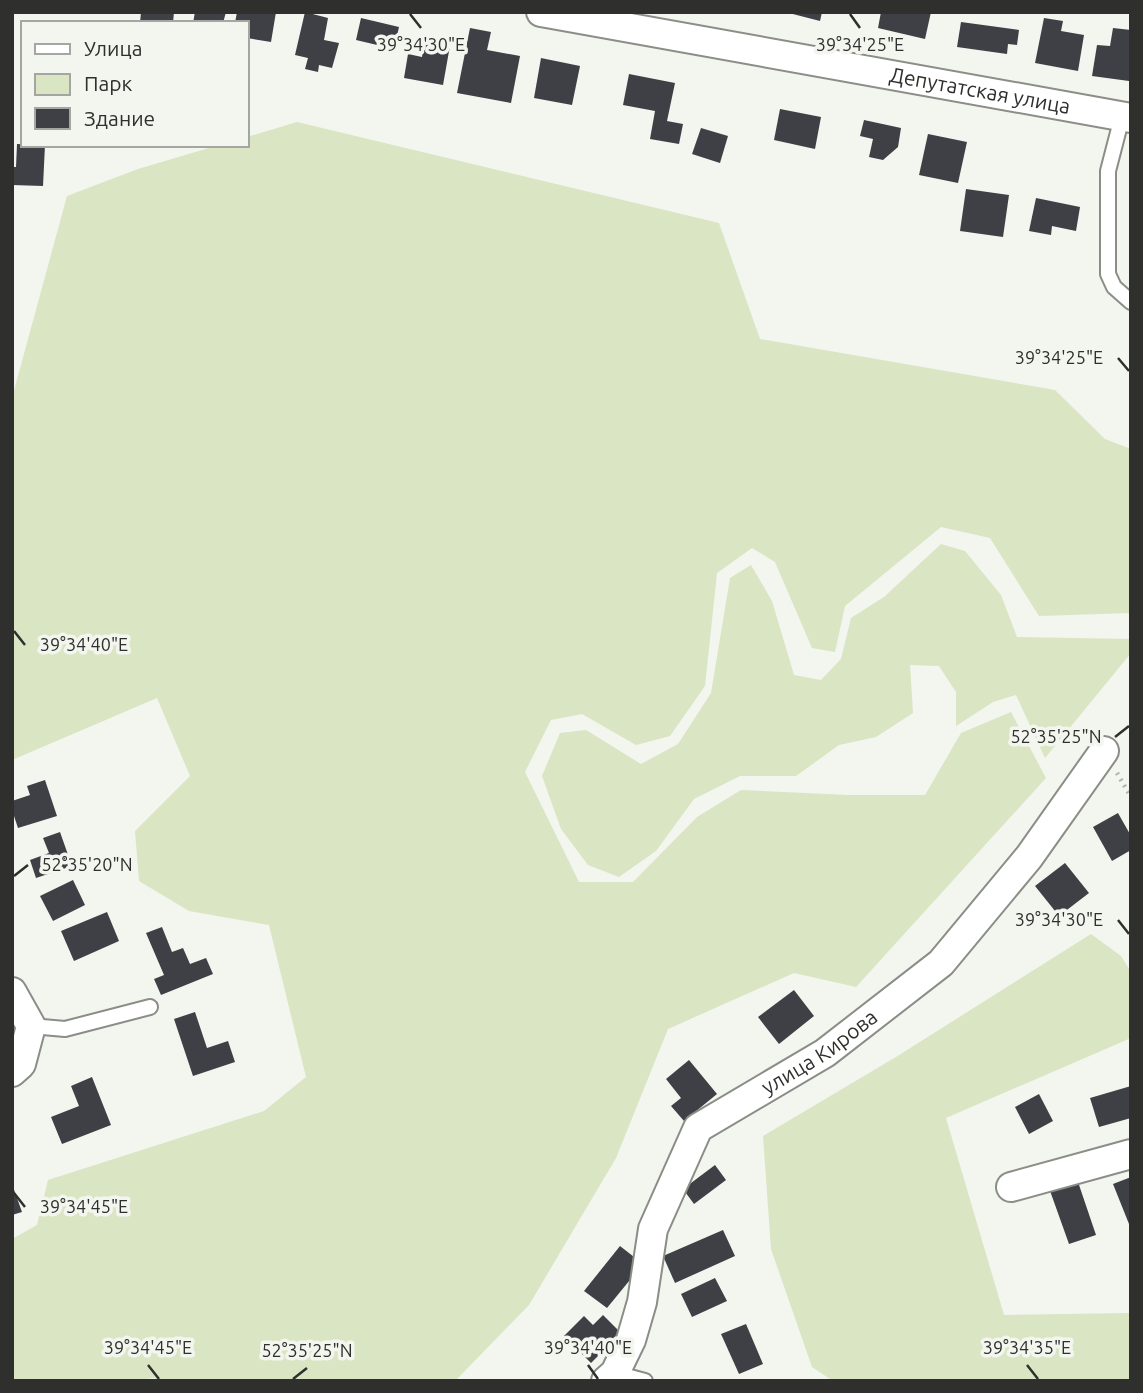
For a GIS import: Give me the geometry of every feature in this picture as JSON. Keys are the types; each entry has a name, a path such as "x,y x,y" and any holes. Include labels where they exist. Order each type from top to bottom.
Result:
{"street":[{"name":"Депутатская улица","path":"541,12 1126,118"},
{"name":"улица Кирова","path":"610,1377 631,1340 642,1302 653,1229 698,1128 825,1053 941,963 1029,857 1104,751"},
{"path":"12,992 31,1026 21,1065 12,1072"},
{"path":"1011,1187 1131,1154"}],"lane":[{"path":"1126,118 1108,171 1108,274 1114,286 1131,302"},
{"path":"31,1026 65,1028 150,1007"},
{"path":"610,1377 645,1381"}],"green space":[{"path":"297,122 719,223 760,339 1055,390 1105,439 1131,449 1131,613 1039,616 990,538 941,527 845,606 835,652 812,648 775,562 752,548 717,573 705,686 670,736 636,745 582,714 551,720 525,772 579,882 633,882 697,817 741,790 847,795 925,795 961,733 1011,712 1046,778 856,987 794,973 668,1029 616,1158 529,1305 455,1381 158,1381 155,1378 127,1381 12,1381 12,1239 37,1225 48,1180 264,1111 306,1077 269,925 189,911 139,881 135,831 190,776 157,698 12,760 12,398 67,196 138,169 212,147 248,147 248,137"},
{"path":"941,544 965,551 1001,595 1017,637 1131,639 1131,653 1045,758 1016,695 993,702 956,726 956,692 939,666 910,665 913,713 876,737 839,745 796,776 740,776 694,799 656,851 619,877 588,865 561,829 542,776 560,733 586,730 641,764 678,744 711,693 730,578 751,565 772,601 794,675 821,680 841,659 851,618 884,597"},
{"path":"1091,934 1121,956 1131,972 1131,1038 946,1118 1004,1315 1131,1313 1131,1381 833,1381 812,1367 771,1249 763,1136 896,1057"}],"building":[{"path":"141,12 174,12 173,21 140,21"},
{"path":"195,12 226,12 224,21 193,21"},
{"path":"237,12 276,12 271,42 248,38 248,21 235,21"},
{"path":"305,12 328,18 324,40 339,43 332,68 319,65 318,72 305,69 308,58 295,55"},
{"path":"785,12 822,12 820,21"},
{"path":"881,12 931,12 925,39 878,28"},
{"path":"361,18 399,27 394,49 356,40"},
{"path":"1044,18 1063,21 1061,31 1084,35 1078,71 1035,63"},
{"path":"961,22 1019,30 1017,45 1008,44 1007,54 957,47"},
{"path":"470,28 491,32 487,50 520,56 511,103 457,93"},
{"path":"1113,28 1131,30 1129,81 1092,76 1097,45 1110,46"},
{"path":"425,36 451,40 443,85 404,78 408,54 422,57"},
{"path":"541,58 580,66 572,105 534,98"},
{"path":"629,74 675,83 667,121 683,124 679,144 650,139 655,111 623,105"},
{"path":"780,109 821,117 815,149 774,140"},
{"path":"864,120 901,128 898,147 883,160 869,157 873,139 860,136"},
{"path":"701,128 728,136 720,163 692,154"},
{"path":"928,134 967,142 958,183 919,175"},
{"path":"17,144 21,144 21,147 45,147 43,186 12,185 12,167 16,167"},
{"path":"966,189 1009,195 1003,237 960,231"},
{"path":"1036,198 1080,207 1076,231 1052,226 1051,235 1029,231"},
{"path":"45,780 57,816 18,828 12,801 30,795 27,786"},
{"path":"1118,813 1131,836 1131,850 1112,861 1093,827"},
{"path":"60,832 72,866 36,878 30,860 49,853 43,838"},
{"path":"1065,863 1089,893 1059,916 1035,886"},
{"path":"73,880 85,905 53,921 40,896"},
{"path":"107,912 119,941 74,961 61,931"},
{"path":"162,927 172,952 183,948 190,964 206,958 213,974 161,995 154,979 164,975 146,933"},
{"path":"794,990 814,1016 779,1044 758,1017"},
{"path":"195,1012 207,1048 228,1041 235,1062 193,1076 174,1019"},
{"path":"689,1060 717,1094 684,1121 671,1106 681,1098 666,1079"},
{"path":"92,1077 111,1125 62,1144 51,1117 79,1106 71,1086"},
{"path":"1131,1086 1131,1118 1099,1127 1090,1098"},
{"path":"1039,1094 1053,1121 1029,1134 1015,1107"},
{"path":"715,1165 726,1180 694,1204 683,1189"},
{"path":"1131,1177 1131,1229 1113,1184"},
{"path":"1077,1179 1096,1235 1069,1244 1049,1188"},
{"path":"12,1184 22,1212 12,1215"},
{"path":"723,1230 735,1256 675,1283 663,1256"},
{"path":"620,1246 643,1264 607,1308 584,1291"},
{"path":"715,1278 727,1301 692,1317 681,1294"},
{"path":"603,1315 621,1333 591,1363 564,1336 584,1316 593,1325"},
{"path":"746,1324 763,1364 739,1374 721,1334"}]}
